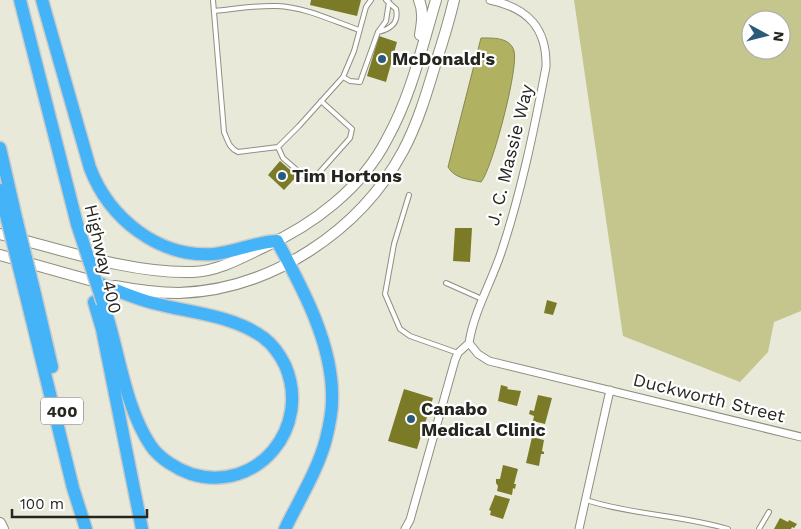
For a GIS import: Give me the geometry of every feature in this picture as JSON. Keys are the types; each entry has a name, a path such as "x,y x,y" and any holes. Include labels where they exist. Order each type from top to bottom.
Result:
{"highway":[{"name":"Highway 400","path":"20,0 77,224 99,302 104,339 142,529"},
{"path":"42,0 90,168 100,191 114,211 141,234 159,243 183,251 212,254 261,242 277,241 317,324 329,364 332,402 320,456 285,529"},
{"name":"400","path":"0,148 12,220 88,529"},
{"path":"0,190 12,220"},
{"path":"97,282 153,303 223,319 248,328 272,345 287,370 292,396 288,424 275,449 254,467 241,473 225,476 198,476 170,463 153,448 144,434 134,411 99,302"}],"main road":[{"path":"418,58 423,17 419,0"},
{"path":"0,234 116,264 184,272 219,267 277,241 319,215 349,189 380,153 408,93 436,0"},
{"path":"0,255 97,282 149,291 173,292 196,291 244,281 288,262 322,243 352,218 384,181 412,133 420,113 454,0"},
{"path":"0,523 3,529"}],"street":[{"name":"J. C. Massie Way","path":"469,343 471,327 500,254 524,174 543,84 546,59 543,41 533,20 511,6 490,0"},
{"path":"405,529 410,520 455,360 458,353 469,343"},
{"name":"Duckworth Street","path":"469,343 478,354 489,361 801,437"},
{"path":"579,529 610,390"}],"lane":[{"path":"213,0 224,132 229,145 238,152 278,148 300,126 343,77 354,52 366,7 372,0"},
{"path":"343,77 356,83 360,82 378,32 386,21 388,2"},
{"path":"378,32 393,25 397,20 396,9 388,2"},
{"path":"215,11 276,6 290,7 360,30"},
{"path":"278,148 283,158 306,178 318,174 350,138 352,129 321,101"},
{"path":"409,195 394,244 386,294 400,329 410,336 458,353"},
{"path":"446,283 482,299"},
{"path":"586,500 610,508 662,515 728,529"},
{"path":"759,529 769,512"}],"shaded area":[{"path":"574,0 801,0 801,311 774,322 768,352 740,382 623,336"},
{"path":"481,38 500,39 509,43 514,51 514,61 504,118 492,159 481,182 458,176 448,167"}],"building":[{"path":"311,0 361,0 357,16 310,5"},
{"name":"McDonald's","path":"379,36 397,42 386,82 367,76"},
{"name":"Tim Hortons","path":"280,161 297,176 284,190 268,175"},
{"path":"455,228 472,228 470,262 453,261"},
{"path":"547,300 557,303 553,315 544,313"},
{"path":"501,385 508,387 507,389 521,391 517,406 498,401"},
{"name":"Canabo Medical Clinic","path":"404,389 433,398 417,449 388,441"},
{"path":"538,395 552,398 545,424 533,421 534,416 529,414 530,410 534,411"},
{"path":"532,437 544,440 542,451 544,454 541,454 539,466 526,463"},
{"path":"503,465 518,469 514,484 516,484 515,489 513,488 512,495 497,491 496,479 500,479"},
{"path":"495,495 510,499 503,519 490,515 491,511 489,510"},
{"path":"780,518 797,524 791,529 774,529"}],"place":[{"name":"McDonald's","path":"382,59"},
{"name":"Tim Hortons","path":"282,176"},
{"name":"Canabo Medical Clinic","path":"411,419"}]}
